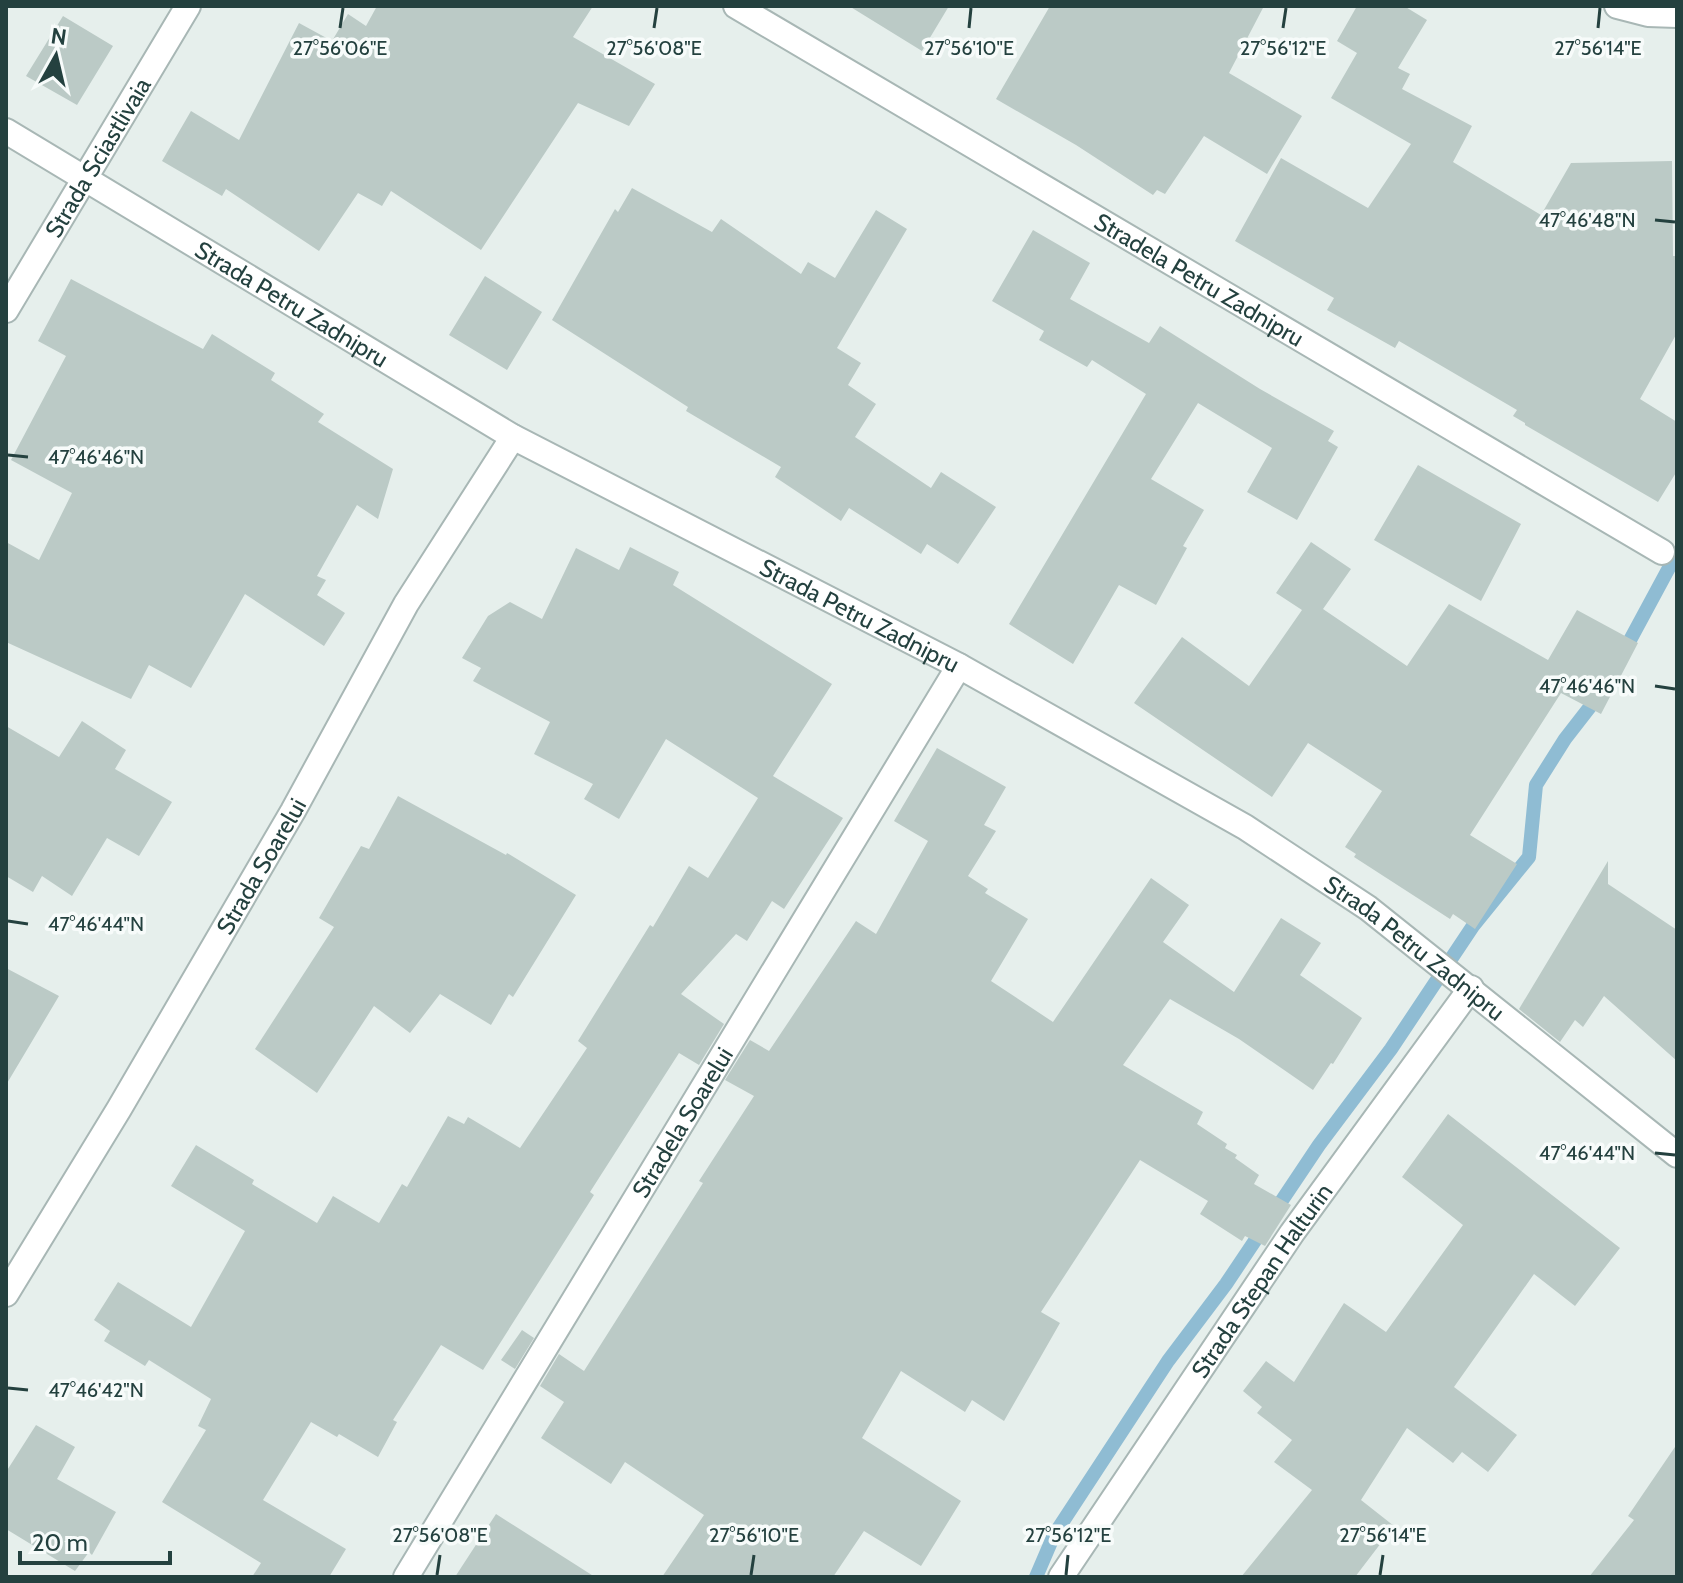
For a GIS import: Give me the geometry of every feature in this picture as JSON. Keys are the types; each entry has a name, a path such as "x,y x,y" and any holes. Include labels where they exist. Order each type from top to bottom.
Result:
{"street":[{"name":"Strada Sciastlivaia","path":"6,310 188,6"},
{"name":"Stradela Petru Zadnipru","path":"736,6 1662,552"},
{"path":"1617,6 1648,14 1677,15"},
{"name":"Strada Petru Zadnipru","path":"6,131 513,437 959,666 1245,827 1368,908 1677,1155"},
{"name":"Strada Soarelui","path":"6,1294 119,1109 293,811 406,604 513,437"},
{"name":"Stradela Soarelui","path":"406,1577 959,666"},
{"name":"Strada Stepan Halturin","path":"1061,1577 1292,1233 1471,988"}],"building":[{"path":"377,6 593,6 573,37 655,84 629,126 578,103 481,250 391,191 382,206 358,193 319,251 226,189 222,196 162,161 191,111 239,140 299,23 332,41 348,14 366,26"},
{"path":"849,6 949,6 922,51"},
{"path":"1050,6 1264,6 1229,73 1302,116 1267,174 1204,136 1165,194 1157,190 1153,195 1076,145 996,99"},
{"path":"1357,6 1404,6 1427,20 1398,68 1410,74 1402,89 1472,126 1453,162 1541,215 1571,163 1672,161 1677,333 1640,399 1677,422 1677,471 1658,502 1525,425 1513,416 1517,410 1399,341 1395,348 1327,310 1334,298 1235,241 1281,158 1368,208 1411,144 1331,98 1357,53 1337,41"},
{"path":"63,16 113,46 77,105 26,76"},
{"path":"632,188 712,232 721,219 801,274 808,262 835,278 876,210 907,229 837,348 861,363 848,385 876,404 855,437 931,488 941,472 996,507 958,564 927,544 921,554 849,508 841,521 775,477 781,467 686,411 688,407 552,320 615,209 618,212"},
{"path":"1033,230 1090,263 1070,299 1149,343 1160,326 1334,431 1328,441 1338,447 1297,520 1247,492 1272,448 1198,403 1151,479 1204,510 1183,546 1187,548 1156,605 1119,585 1073,664 1009,624 1146,394 1092,360 1087,367 1039,340 1044,331 992,301"},
{"path":"485,276 542,312 507,370 449,335"},
{"path":"71,279 203,349 212,334 275,373 271,380 324,414 318,422 393,469 378,519 357,505 317,576 326,580 317,595 345,613 324,646 245,594 191,688 149,665 131,699 6,642 6,542 39,560 72,493 11,460 66,356 38,341"},
{"path":"1418,465 1521,524 1481,601 1374,540"},
{"path":"1311,542 1351,569 1323,609 1407,666 1449,604 1548,660 1577,610 1638,643 1601,714 1561,693 1470,835 1517,864 1475,929 1453,914 1450,919 1354,857 1356,854 1345,847 1382,791 1308,743 1272,797 1134,703 1182,637 1249,686 1302,610 1276,593"},
{"path":"630,547 679,572 673,585 832,684 773,776 843,818 784,909 772,901 747,941 736,934 681,994 724,1024 699,1065 679,1053 590,1192 594,1195 483,1370 441,1345 393,1420 397,1422 378,1457 311,1422 263,1500 346,1549 329,1577 252,1577 261,1563 162,1502 206,1430 198,1426 211,1399 149,1360 145,1366 104,1341 110,1331 94,1320 118,1282 191,1327 245,1231 171,1186 196,1145 254,1180 252,1184 317,1223 333,1196 379,1223 402,1184 407,1187 448,1116 464,1124 468,1117 520,1148 587,1048 578,1041 689,866 708,878 758,798 666,739 619,819 584,799 593,784 534,754 550,722 473,681 481,668 462,658 488,616 510,602 542,619 576,548 619,570"},
{"path":"82,721 126,750 115,769 172,802 139,856 107,838 72,896 42,876 33,892 6,876 6,726 59,757"},
{"path":"937,748 1006,787 984,825 996,831 968,876 988,889 985,893 1028,919 991,981 1053,1022 1151,878 1189,905 1163,942 1234,992 1281,918 1321,943 1300,975 1362,1018 1313,1090 1239,1039 1170,999 1123,1065 1203,1112 1197,1124 1227,1144 1225,1148 1237,1155 1235,1158 1259,1175 1254,1184 1291,1205 1265,1246 1245,1236 1242,1241 1200,1214 1208,1201 1140,1160 1041,1312 1060,1323 1004,1421 972,1400 965,1412 901,1371 862,1438 961,1501 921,1566 864,1531 833,1577 662,1577 704,1515 625,1462 611,1484 541,1438 564,1402 540,1386 559,1354 584,1371 703,1183 699,1181 754,1096 725,1080 750,1040 769,1051 856,921 876,934 928,841 894,821"},
{"path":"398,796 507,853 576,895 513,997 509,994 491,1025 440,994 410,1033 374,1006 317,1093 255,1049 334,927 319,918 361,846 369,849"},
{"path":"1608,861 1608,884 1677,930 1677,1061 1604,996 1583,1027 1575,1020 1560,1042 1519,1009"},
{"path":"6,968 59,996 6,1085"},
{"path":"1448,1114 1620,1248 1575,1306 1534,1274 1454,1387 1517,1435 1488,1472 1462,1452 1453,1463 1407,1428 1361,1500 1394,1526 1355,1577 1241,1577 1312,1490 1274,1462 1292,1440 1257,1413 1262,1407 1243,1391 1266,1361 1294,1382 1344,1303 1386,1332 1463,1225 1402,1177"},
{"path":"522,1330 534,1338 515,1369 501,1360"},
{"path":"36,1425 75,1447 57,1479 116,1512 92,1555 89,1552 75,1571 6,1529 6,1472"},
{"path":"1677,1444 1677,1577 1589,1577 1634,1520 1628,1516"},
{"path":"496,1514 595,1577 455,1577"}],"waterway":[{"path":"1622,655 1677,553"},
{"path":"1036,1577 1054,1535 1168,1361 1226,1284 1319,1145 1391,1049 1473,926 1529,857 1536,785 1565,739 1600,694"}]}
